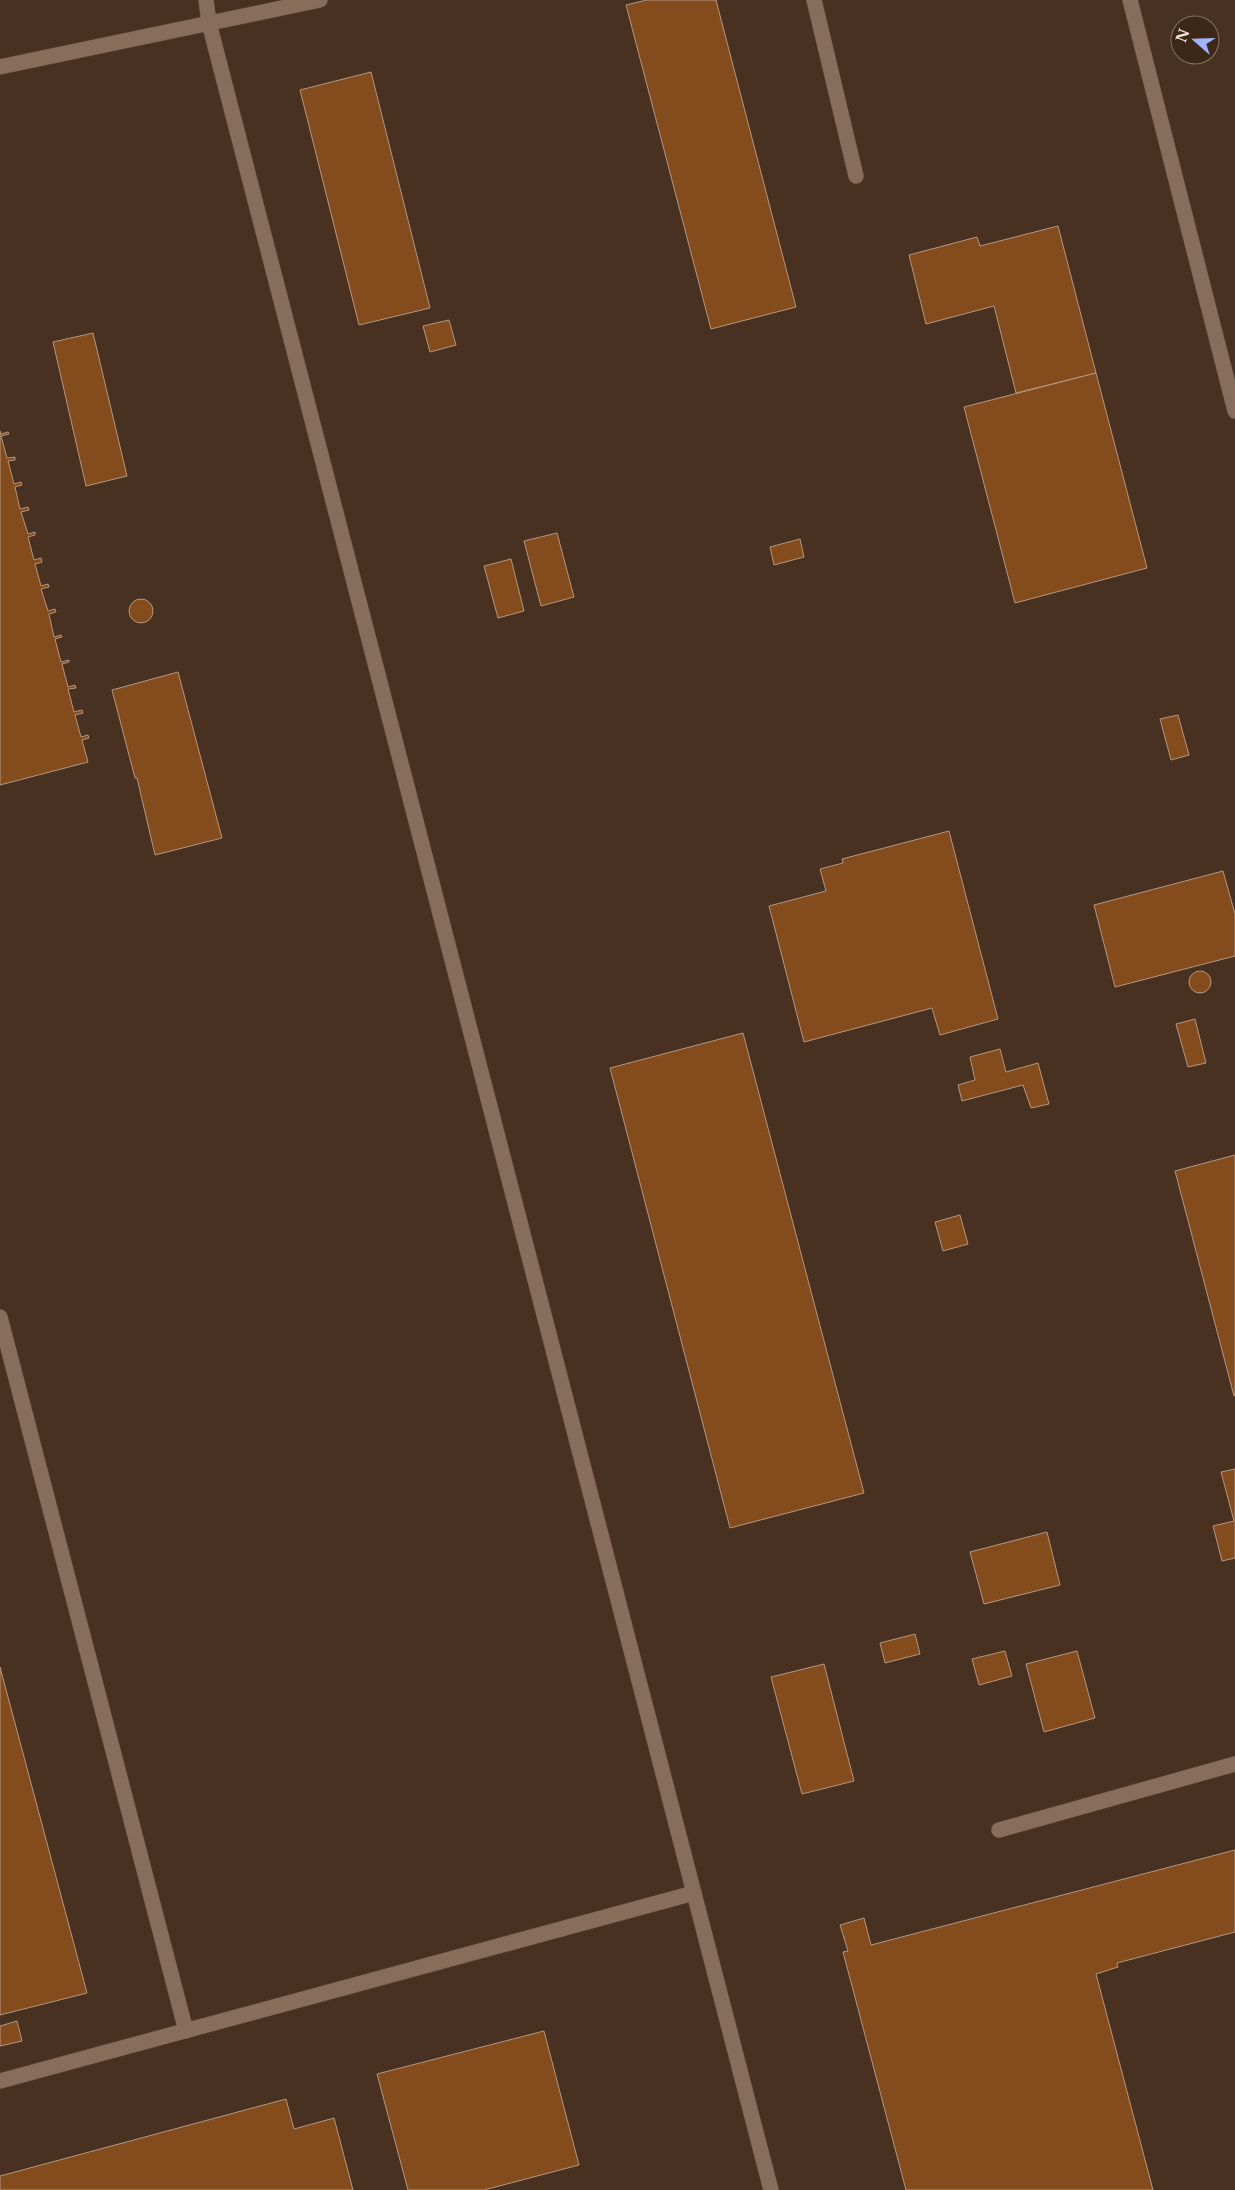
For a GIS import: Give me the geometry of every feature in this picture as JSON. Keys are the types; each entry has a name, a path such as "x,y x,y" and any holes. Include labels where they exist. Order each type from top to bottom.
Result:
{"lane":[{"path":"206,0 209,23 771,2190"},
{"path":"0,67 320,0"},
{"path":"814,0 856,176"},
{"path":"1130,0 1235,411"},
{"path":"0,1317 186,2031"},
{"path":"999,1830 1235,1764"},
{"path":"0,2082 694,1893"}],"building":[{"path":"647,0 716,0 796,307 711,329 626,5"},
{"path":"371,72 430,308 359,325 300,90"},
{"path":"1058,226 1096,373 1016,393 994,306 926,324 909,255 977,237 980,246"},
{"path":"449,320 456,345 430,352 423,326"},
{"path":"93,333 127,476 86,486 53,342"},
{"path":"1096,373 1147,568 1015,603 964,407"},
{"path":"0,431 1,434 8,432 9,434 1,436 7,458 15,457 15,460 8,461 14,484 21,482 22,485 15,487 20,509 28,507 29,510 21,512 28,534 35,532 35,535 28,537 34,560 41,558 42,562 35,564 41,586 48,584 49,587 41,589 48,611 55,609 56,612 49,614 54,637 61,635 62,637 55,639 61,662 69,660 69,662 62,664 68,687 75,685 76,688 68,689 74,712 82,710 83,713 75,715 81,737 88,735 89,738 82,740 88,762 0,785"},
{"path":"557,533 574,597 541,606 524,541"},
{"path":"800,539 804,557 774,565 770,547"},
{"path":"511,559 524,611 498,618 484,566"},
{"path":"141,599 146,600 152,606 152,616 146,622 141,623 136,622 130,616 129,611 130,606 136,600"},
{"path":"178,672 222,838 155,855 137,778 135,778 112,690"},
{"path":"1178,715 1189,755 1171,760 1160,719"},
{"path":"949,831 998,1019 940,1035 932,1008 804,1042 769,906 826,891 820,869 843,863 842,859"},
{"path":"1223,871 1235,914 1235,956 1115,987 1094,905"},
{"path":"1200,971 1208,974 1211,982 1208,990 1200,993 1192,990 1189,982 1192,974"},
{"path":"1195,1019 1206,1063 1188,1067 1176,1024"},
{"path":"743,1033 864,1493 730,1528 610,1068"},
{"path":"1000,1049 1006,1072 1038,1063 1049,1104 1031,1108 1023,1085 962,1101 958,1085 975,1080 970,1057"},
{"path":"1235,1155 1235,1396 1234,1396 1175,1171"},
{"path":"960,1215 968,1244 943,1251 935,1222"},
{"path":"1235,1469 1235,1558 1222,1561 1213,1526 1234,1521 1221,1472"},
{"path":"1047,1532 1060,1585 984,1604 970,1552"},
{"path":"915,1634 920,1654 885,1663 880,1643"},
{"path":"1005,1651 1012,1676 979,1685 972,1659"},
{"path":"1077,1651 1095,1718 1044,1732 1026,1664"},
{"path":"824,1664 854,1781 802,1794 771,1677"},
{"path":"0,1667 87,1993 0,2015"},
{"path":"1235,1850 1235,1932 1117,1963 1118,1967 1096,1974 1153,2190 906,2190 843,1952 848,1951 840,1925 864,1918 871,1945"},
{"path":"17,2021 22,2041 0,2046 0,2026"},
{"path":"544,2031 579,2165 484,2190 408,2190 377,2074"},
{"path":"286,2099 294,2129 334,2118 353,2190 0,2190 0,2176"}]}
